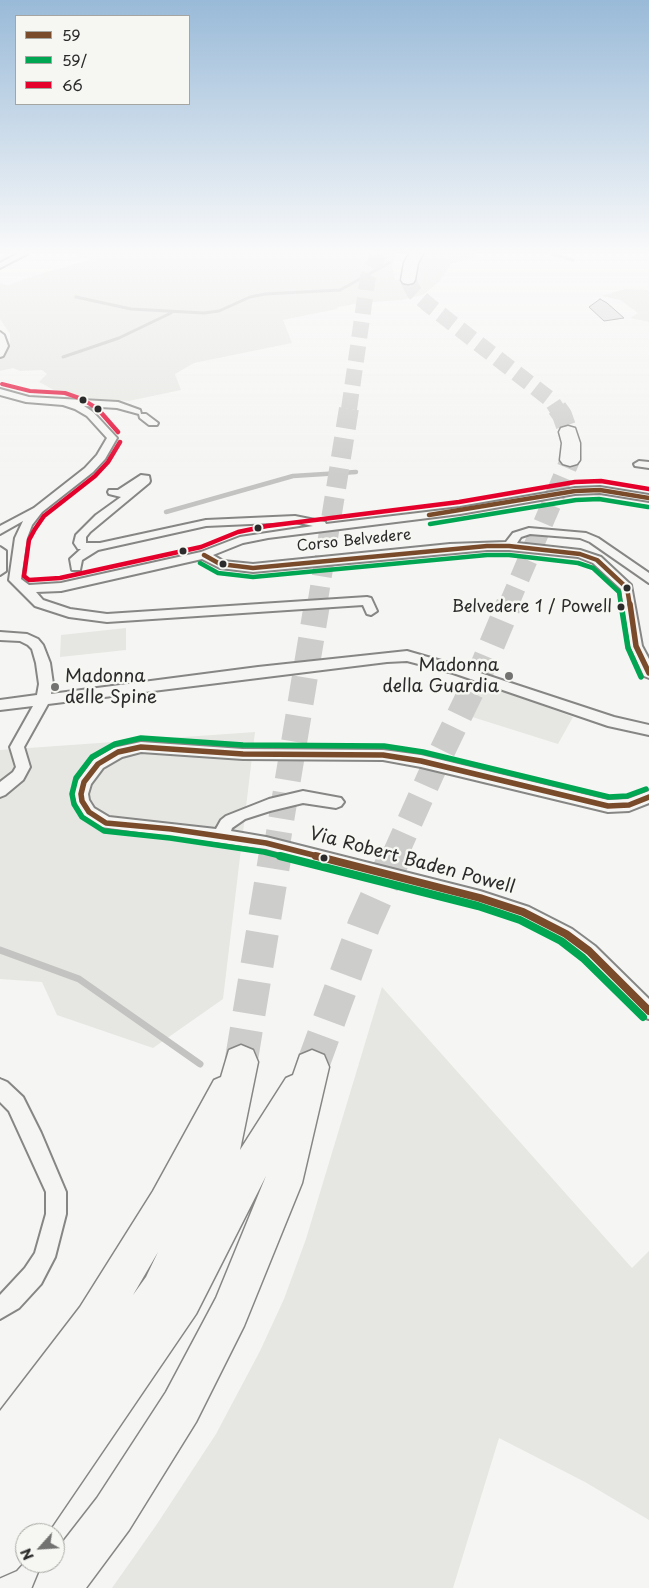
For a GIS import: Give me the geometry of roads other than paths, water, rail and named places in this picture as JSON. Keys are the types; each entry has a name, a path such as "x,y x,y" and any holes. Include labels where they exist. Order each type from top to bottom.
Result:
{"highway":[{"path":"568,432 570,460"},
{"path":"0,1448 94,1321 166,1204 241,1062 216,1178 160,1291 90,1389 0,1501"},
{"path":"0,1554 26,1524 182,1300 247,1173 312,1067 283,1183 230,1312 182,1407 113,1514 57,1588"}],"street":[{"path":"0,335 4,346 0,354"},
{"path":"0,392 29,400 118,405 140,414 153,423"},
{"path":"64,402 90,414 112,438 101,457 89,470 38,510 27,524 21,538 15,580 26,588 39,603 69,613 107,618 367,601 371,611"},
{"path":"100,547 82,546 80,537 100,517 145,481 145,478 141,478 119,494 112,492"},
{"path":"26,588 61,587 204,556 240,540 268,535 460,511 575,491 600,490 649,498"},
{"path":"1,530 25,515 38,510"},
{"path":"76,567 76,559 100,547 155,533 206,523 295,519 340,527"},
{"path":"510,546 517,535 534,530 582,535 594,540 649,579"},
{"name":"Corso Belvedere","path":"204,556 220,564 252,568 450,548 510,546 580,554 597,560 616,575 628,588 636,646 649,673"},
{"path":"0,551 0,572"},
{"path":"0,636 22,637 33,642 38,648 45,672 46,684 43,700 17,747 23,767 18,776 0,791"},
{"path":"0,705 387,656 407,656 457,670 604,719 649,730"},
{"name":"Via Robert Baden Powell","path":"649,797 629,805 608,806 421,761 383,755 243,754 141,747 125,750 104,760 92,770 82,788 81,794 85,807 93,817 106,823 266,843 480,898 523,912 566,934 589,951 649,1011"},
{"name":"Via Robert Baden Powell","path":"220,836 226,824 240,814 269,805 303,797 336,802"},
{"path":"0,1089 16,1104 38,1148 56,1192 56,1214 44,1257 33,1276 11,1300 0,1308"}],"waterway":[{"path":"63,357 119,338 140,328"},
{"path":"166,512 293,476 356,472"},
{"path":"0,950 79,979 200,1064"}],"tunnel":[{"path":"349,409 361,328"},
{"path":"458,328 551,400 557,409"},
{"path":"317,606 349,408"},
{"path":"557,408 562,415 568,432"},
{"path":"508,606 570,460"},
{"path":"275,857 317,604"},
{"path":"394,857 432,772 480,673 509,604"},
{"path":"241,1062 275,856"},
{"path":"312,1067 364,925 395,856"}],"place":[{"name":"Belvedere 1 / Powell","path":"621,607"},
{"name":"Madonna della Guardia","path":"509,676"},
{"name":"Madonna delle Spine","path":"55,687"}]}
